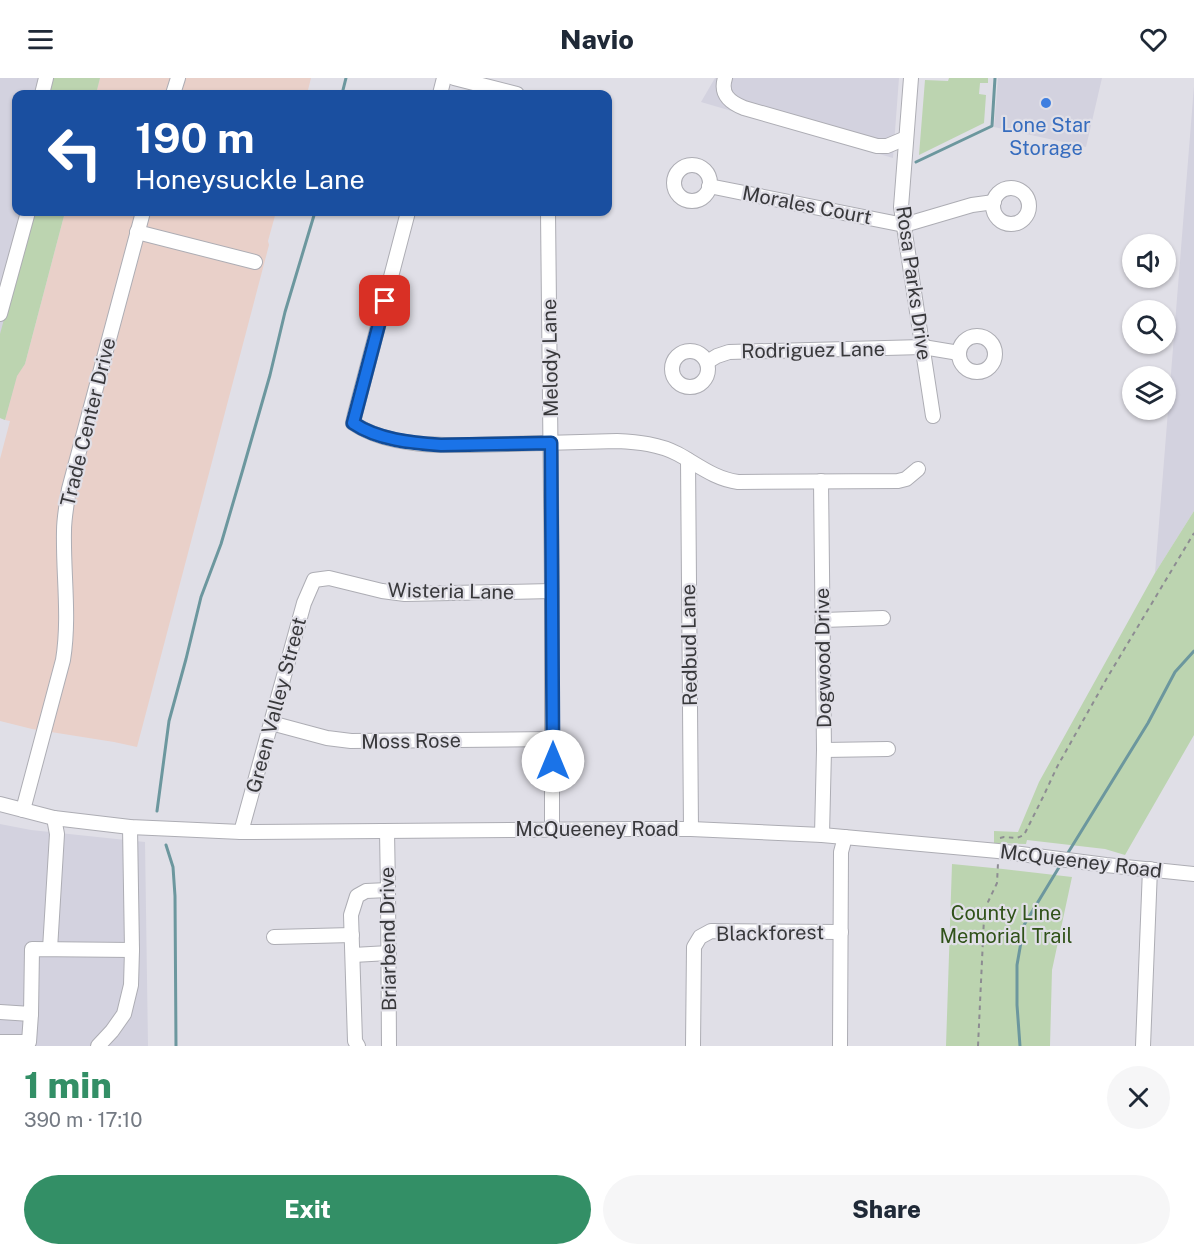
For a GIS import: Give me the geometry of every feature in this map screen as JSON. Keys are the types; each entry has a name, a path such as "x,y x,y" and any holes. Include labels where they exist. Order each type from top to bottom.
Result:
{"street":[{"path":"454,78 500,90"},
{"path":"725,78 723,84 725,95 732,102 744,108 877,146 888,146 906,138"},
{"name":"Rosa Parks Drive","path":"911,78 901,201 933,416"},
{"name":"Morales Court","path":"710,186 904,225"},
{"path":"904,225 972,205 994,202"},
{"path":"0,314 27,216"},
{"name":"Trade Center Drive","path":"23,810 63,660 67,625 64,528 69,489 141,216"},
{"path":"407,216 355,414 354,424 362,429 392,439 441,445 639,442 676,453 717,476 738,482 898,480 906,479 918,469"},
{"name":"Melody Lane","path":"548,216 552,829"},
{"path":"137,232 255,262"},
{"name":"Rodriguez Lane","path":"707,362 729,352 923,347 959,352"},
{"name":"Redbud Lane","path":"688,460 691,829"},
{"name":"Dogwood Drive","path":"821,481 824,750 822,835"},
{"name":"Wisteria Lane","path":"314,580 329,578 382,591 405,594 552,591"},
{"name":"Green Valley Street","path":"241,832 304,603 314,580"},
{"path":"822,620 883,618"},
{"name":"Moss Rose","path":"271,723 327,738 351,741 553,739"},
{"path":"824,750 888,749"},
{"name":"McQueeney Road","path":"0,804 54,818 130,827 241,832 691,829 822,835 998,851 1194,874"},
{"path":"50,949 57,834 54,818"},
{"path":"98,1046 124,1014 131,985 130,827"},
{"name":"Briarbend Drive","path":"387,831 389,1046"},
{"path":"840,1046 841,852 845,837"},
{"path":"1143,1046 1150,869"},
{"path":"358,1046 355,1041 351,915 357,896 366,891 388,891"},
{"name":"Blackforest","path":"693,1046 694,947 700,937 711,931 841,932"},
{"path":"274,937 352,934"},
{"path":"0,1042 29,1042 32,949 132,950"},
{"path":"353,955 389,953"},
{"path":"0,1012 31,1014"}],"path":[{"path":"999,841 1004,837 1017,838 1024,835 1065,752 1194,533"},
{"path":"978,1046 984,918 988,902 997,883 998,860"}],"shaded area":[{"path":"0,78 100,78 97,90 12,90 12,216 64,216 5,420 0,418"},
{"path":"100,78 311,78 308,90 97,90"},
{"path":"715,78 899,78 893,158 701,102"},
{"name":"Lone Star Storage","path":"998,78 1102,78 1086,147 994,127"},
{"path":"1194,86 1194,511 1155,573 1167,420 1176,420 1176,366 1172,366 1173,354 1176,354 1176,311"},
{"path":"64,216 275,216 137,747 32,729 0,721 0,459 10,421 5,420 17,375 25,364"},
{"path":"0,824 31,830 145,842 148,1046 0,1046"}],"green space":[{"path":"51,78 100,78 97,90 48,90"},
{"path":"949,78 988,78 988,83 980,83 979,94 986,95 984,123 919,155 925,80 948,81"},
{"path":"32,216 64,216 25,364 17,376 5,420 0,418 0,334"},
{"name":"County Line Memorial Trail","path":"1194,511 1194,735 1125,855 1105,849 1027,840 1026,844 994,843 994,831 1018,832 1039,782 1155,573"},
{"name":"County Line Memorial Trail","path":"952,864 1072,877 1052,970 1050,1046 946,1046"}],"waterway":[{"path":"343,90 346,78"},
{"path":"916,162 992,126 995,78"},
{"path":"157,811 169,721 201,597 221,544 314,216"},
{"path":"1066,856 1148,723 1175,672 1194,651"},
{"path":"166,845 173,867 175,896 176,1046"},
{"path":"1020,1046 1017,965 1024,925 1061,864"}],"place":[{"name":"Lone Star Storage","path":"1046,103"}],"route":[{"path":"385,301 353,423 362,429 386,437 425,444 551,443 553,761"}]}
